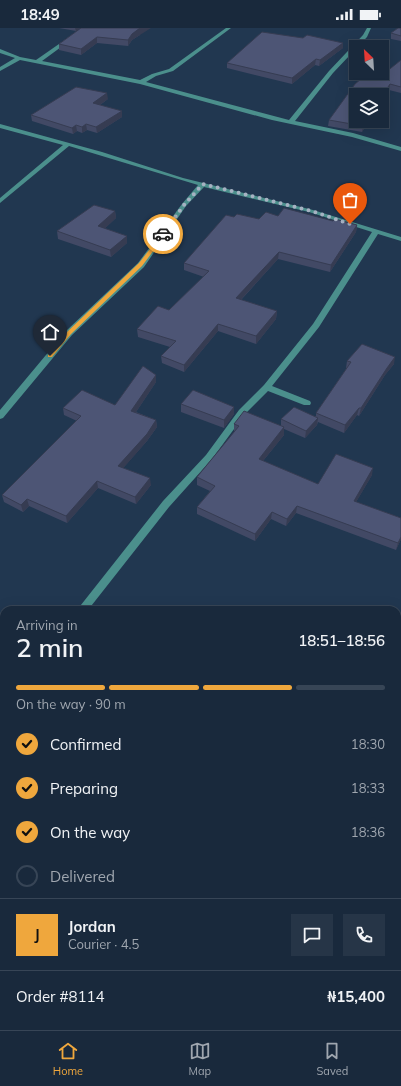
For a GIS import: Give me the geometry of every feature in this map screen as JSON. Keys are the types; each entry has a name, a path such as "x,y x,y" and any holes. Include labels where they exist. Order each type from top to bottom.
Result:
{"street":[{"path":"37,62 85,28"},
{"path":"141,82 154,75 171,70 229,28"},
{"path":"291,122 331,72 365,36 369,28"},
{"path":"0,51 19,58 37,62 141,82 291,122 353,135 401,149"},
{"path":"0,69 19,58"},
{"path":"0,126 68,144 203,184 312,211 401,239"},
{"path":"0,202 68,144"},
{"path":"0,416 69,333 140,264 184,205 203,184"},
{"path":"85,606 166,504 209,457 218,442 242,412 266,387 316,324 376,232"},
{"path":"266,387 307,403"}],"building":[{"path":"81,28 140,28 132,34 128,40 97,37 81,49 59,44"},
{"path":"398,28 401,28 401,36 391,33"},
{"path":"262,32 303,38 307,35 343,43 320,60 316,59 292,78 227,63"},
{"path":"401,60 401,87 390,84 387,88 352,88 360,80 389,80 389,70"},
{"path":"76,87 107,93 93,103 122,111 96,127 86,124 82,127 76,125 72,128 31,115"},
{"path":"349,92 349,124 329,120"},
{"path":"94,205 115,211 98,226 127,236 110,250 57,231"},
{"path":"284,208 333,221 335,219 357,225 331,265 279,252 236,298 277,311 256,336 218,324 184,365 161,356 176,341 137,329 158,306 169,310 209,271 184,263 226,215 234,217 237,214 259,219 266,212 278,216"},
{"path":"362,344 395,357 361,408 359,408 345,425 316,413 351,362 347,361"},
{"path":"143,366 156,375 131,411 156,420 147,434 118,466 150,478 135,497 97,481 66,516 27,499 21,505 2,495 81,416 63,408 82,390 115,405"},
{"path":"193,390 234,407 224,420 181,404"},
{"path":"294,407 318,418 306,431 281,419"},
{"path":"244,411 284,427 259,459 318,484 336,454 373,468 354,501 401,518 401,537 398,543 297,506 287,519 272,512 255,534 197,507 215,486 197,477 239,426 234,424"}],"way so far":[{"path":"163,234 184,205 203,184 312,211 350,224"}],"route":[{"path":"50,356 69,333 140,264 163,234"}]}
